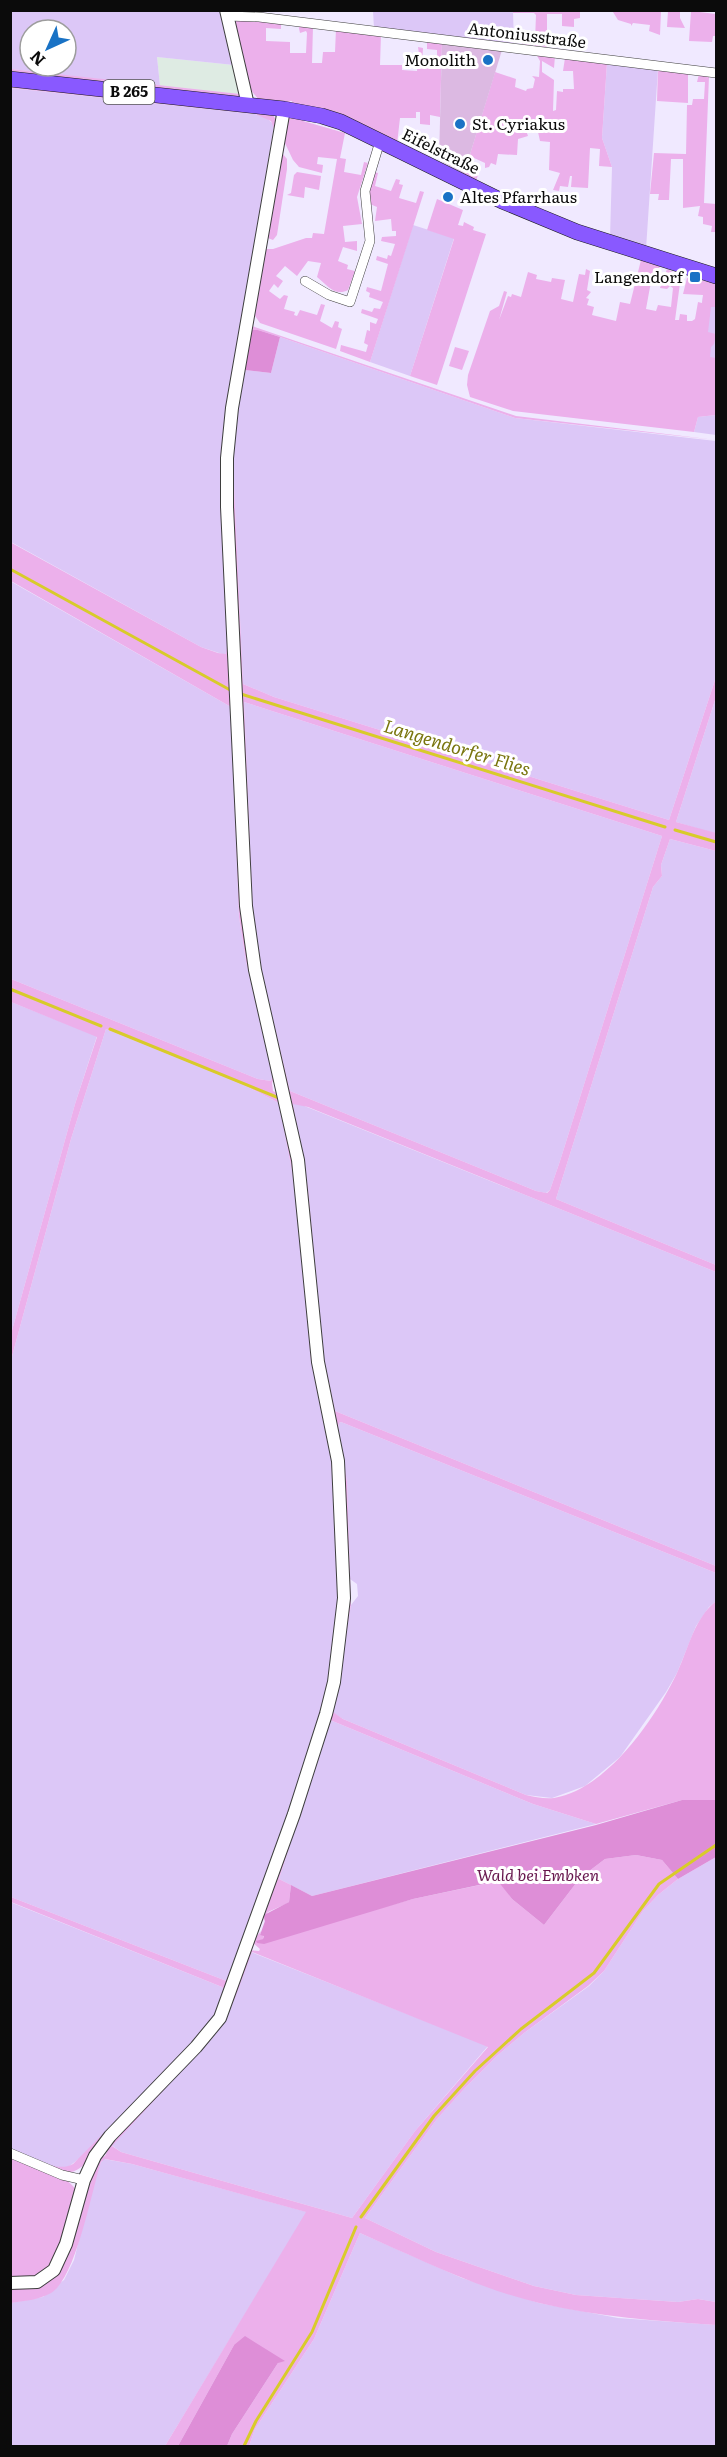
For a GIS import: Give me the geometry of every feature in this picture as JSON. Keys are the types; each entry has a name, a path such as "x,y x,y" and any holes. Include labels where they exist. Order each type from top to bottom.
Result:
{"main road":[{"name":"B 265","path":"10,79 284,110"},
{"name":"Eifelstraße","path":"284,110 328,118 551,222 615,246 717,276"}],"street":[{"name":"Antoniusstraße","path":"226,13 717,73"},
{"path":"226,13 249,105"},
{"path":"10,2283 37,2282 54,2270 66,2244 84,2180 95,2156 110,2136 208,2035 223,2012 327,1714 343,1622 340,1484 318,1362 302,1188 292,1133 255,970 246,906 227,507 227,458 232,408 284,110"},
{"path":"305,281 329,295 350,302 370,241 364,191 380,141"},
{"path":"10,2153 62,2175 84,2180"}],"shaded area":[{"path":"11,10 220,11 234,65 157,57 160,86 78,77 78,18 18,18 18,70 11,69"},
{"path":"513,10 583,11 580,11 580,18 574,19 574,27 562,26 562,14 547,14 547,47 522,44 522,40 535,40 536,15 534,13 513,13"},
{"path":"373,11 513,11 514,45 374,28"},
{"path":"609,11 661,11 660,35 649,31 650,25 633,23 631,26 631,24 618,20 613,12"},
{"path":"668,11 680,11 680,18 685,28 667,27"},
{"path":"691,11 716,14 716,36 713,36 712,42 689,41"},
{"path":"237,19 281,22 281,29 266,28 266,41 290,42 290,53 306,53 307,33 306,31 300,33 298,24 313,26 312,63 322,63 323,52 335,52 336,29 381,34 380,65 402,65 402,70 417,71 418,61 420,61 418,47 423,48 422,64 437,62 437,50 427,49 427,40 442,42 440,117 430,115 430,125 420,124 420,112 416,112 416,118 400,118 397,144 293,105 292,101 290,105 258,99 251,90 234,23"},
{"path":"442,42 502,50 464,174 439,160"},
{"path":"536,54 555,56 554,68 542,61 542,72 554,80 553,111 556,110 557,91 574,89 573,71 563,71 565,58 607,63 602,138 612,167 599,166 600,149 590,148 588,188 571,187 572,176 570,176 568,187 560,186 559,191 553,190 560,173 549,170 550,142 540,141 536,123 526,130 528,136 518,139 517,155 498,154 496,165 491,163 485,168 485,163 474,158 468,171 478,175 476,181 464,174 495,72 516,79 515,87 526,91 533,88 535,79 532,76 539,77 540,61"},
{"path":"157,57 234,65 240,94 160,86"},
{"path":"607,63 658,69 646,249 610,238 612,167 602,138"},
{"path":"11,69 18,70 18,75 11,74"},
{"path":"658,69 688,73 688,103 657,101"},
{"path":"699,74 709,76 704,203 716,204 716,232 711,232 712,226 703,224 703,217 698,216 700,206 683,208 683,159 671,159 669,200 658,200 659,194 650,194 654,153 686,154 687,105 692,105 693,99 704,99 705,82 697,82"},
{"path":"78,76 241,93 238,98 49,78"},
{"path":"11,84 264,112 273,115 279,125 228,419 223,462 240,854 247,939 275,1075 272,1083 273,1091 280,1095 283,1102 298,1177 316,1358 337,1479 342,1595 341,1620 331,1686 323,1716 233,1981 227,1989 228,1993 221,2010 200,2041 117,2126 88,2160 79,2168 68,2173 11,2151 11,2149 58,2167 73,2164 202,2034 219,2008 226,1991 222,1987 11,1902 11,1897 229,1982 317,1729 332,1669 338,1622 339,1572 331,1458 311,1361 297,1197 279,1103 248,1087 106,1029 71,1139 11,1360 11,1334 75,1104 97,1037 11,1002 11,979 258,1079 271,1081 273,1075 246,961 239,917 231,707 11,581 10,542 201,647 226,654 229,634 222,503 222,444 275,131 271,121 255,114 11,88"},
{"path":"10,88 255,114 267,118 274,125 222,444 228,650 225,655 201,647 11,542"},
{"path":"290,117 303,118 303,121 345,133 340,158 346,159 344,172 361,175 364,162 368,163 357,197 362,224 343,226 345,242 357,241 357,251 343,247 338,261 348,265 347,269 355,271 348,290 339,292 331,289 317,277 321,263 308,261 297,276 285,266 276,276 283,281 278,288 274,284 269,291 280,299 284,295 288,296 284,309 295,312 294,315 297,316 300,310 317,315 321,304 325,305 320,321 332,328 335,321 339,322 338,327 342,329 336,349 260,323 253,313 261,249 273,249 312,238 313,233 324,234 337,159 318,157 317,164 323,165 322,173 299,167 282,137 286,122"},
{"path":"282,153 287,159 287,169 277,235 273,240 265,237"},
{"path":"297,172 321,176 319,190 305,187 304,198 287,195 291,193 294,175"},
{"path":"374,172 378,173 375,186 391,191 396,179 400,180 399,184 403,185 399,198 416,203 420,191 424,192 370,362 340,351 341,345 366,352 368,345 364,343 367,330 370,331 370,322 376,324 378,319 361,313 362,309 372,312 374,308 380,309 383,302 369,297 367,287 381,291 388,264 376,260 377,256 387,259 388,255 391,256 395,244 381,241 382,237 396,236 396,231 392,231 391,219 375,221 377,207 370,204 368,192"},
{"path":"437,199 463,210 458,225 463,226 464,222 474,227 473,230 486,234 437,385 410,376 454,239 427,230"},
{"path":"413,225 454,238 410,376 370,362"},
{"path":"641,260 660,266 650,287 646,309 656,311 658,305 671,307 673,288 670,286 667,289 660,288 667,269 681,276 675,320 679,320 680,314 687,315 687,321 692,321 695,319 698,302 702,303 703,295 683,294 687,278 716,283 716,307 711,307 708,332 716,334 710,357 716,358 716,415 698,417 694,432 513,411 470,397 467,385 468,375 490,311 499,306 504,291 507,292 499,320 508,296 511,297 512,294 521,297 528,272 537,275 536,279 551,282 552,278 565,280 561,299 573,302 579,274 585,275 586,269 590,271 587,290 591,292 586,298 589,299 587,305 594,307 592,315 616,321 620,302 630,304"},
{"path":"705,282 716,283 716,358 710,358 697,340"},
{"path":"252,326 516,416 716,440 515,418 258,330 250,332 236,423 233,464 243,684 274,697 669,820 716,677 716,697 676,822 716,833 716,851 670,839 661,865 662,876 653,887 556,1199 716,1265 716,1272 308,1107 293,1104 308,1188 323,1354 335,1411 716,1566 716,1573 341,1422 338,1429 347,1482 351,1605 333,1712 343,1719 526,1795 554,1798 574,1792 592,1781 610,1767 627,1749 656,1711 677,1673 697,1625 708,1608 716,1601 716,1800 682,1800 596,1824 533,1804 330,1720 343,1640 346,1604 344,1495 334,1424 336,1419 330,1407 322,1365 305,1191 289,1108 292,1101 286,1091 253,948 246,884 229,476 232,424 247,328","holes":["244,702 662,836 560,1161 547,1193 536,1191 290,1091 259,961 253,918"]},
{"path":"280,337 515,418 716,441 716,677 669,820 274,697 243,684 233,464 236,423 245,370 271,373"},
{"path":"455,347 469,351 462,370 449,366"},
{"path":"716,415 716,435 694,432 698,417"},
{"path":"10,581 231,707 239,917 246,961 273,1075 271,1081 258,1079 11,979"},
{"path":"716,697 716,834 676,822"},
{"path":"244,702 662,836 560,1161 550,1190 546,1193 536,1191 290,1091 259,961 253,918"},
{"path":"670,839 716,851 716,1265 556,1199 653,887 662,876 661,865"},
{"path":"11,1002 97,1036 75,1104 11,1334"},
{"path":"106,1029 248,1087 279,1103 297,1197 311,1361 331,1458 339,1596 332,1669 317,1729 229,1982 11,1897 11,1360 71,1139"},
{"path":"297,1103 716,1272 716,1566 335,1411 323,1354 308,1188 293,1104"},
{"path":"341,1422 716,1573 716,1601 696,1626 677,1673 666,1692 620,1757 585,1786 552,1798 526,1795 343,1719 332,1712 351,1605 358,1596 357,1584 350,1579 347,1482 338,1429"},
{"path":"327,1720 330,1720 279,1879 291,1885 289,1902 267,1913 264,1922 263,1910"},
{"path":"330,1720 533,1804 596,1824 312,1896 279,1879"},
{"path":"636,1855 662,1860 678,1879 643,1911 604,1971 588,1986 524,2033 465,2088 437,2119 365,2218 436,2252 534,2286 576,2295 678,2302 698,2299 716,2302 716,2325 605,2315 539,2303 471,2281 360,2233 314,2339 255,2429 249,2446 227,2446 232,2434 278,2363 234,2345 178,2446 165,2446 306,2212 132,2164 105,2159 101,2162 75,2253 60,2284 46,2295 11,2303 11,2287 44,2283 88,2176 99,2158 105,2156 111,2143 212,2033 249,1950 259,1951 260,1949 252,1942 261,1931 260,1935 264,1935 263,1939 257,1942 413,1899 499,1881 512,1899 544,1925 580,1878 605,1859","holes":["252,1952 488,2047 415,2131 352,2218 121,2152 112,2146 211,2039 223,2023"]},
{"path":"716,1857 716,2302 698,2299 678,2302 576,2295 534,2286 436,2252 365,2218 437,2119 465,2088 524,2033 589,1986 604,1971 643,1911 658,1895 678,1879"},
{"path":"10,1902 222,1987 226,1991 219,2008 202,2034 81,2157 67,2168 56,2167 11,2149"},
{"path":"251,1952 488,2046 415,2131 352,2218 121,2152 111,2145 211,2039 223,2023"},
{"path":"10,2155 58,2175 67,2181 77,2193 52,2267 39,2278 11,2280"},
{"path":"104,2159 132,2164 307,2212 165,2446 11,2446 10,2303 43,2297 64,2280 74,2260 91,2191"},
{"path":"360,2233 462,2278 539,2303 618,2318 716,2325 716,2446 249,2446 255,2429 314,2339"}],"green space":[{"path":"252,330 280,337 271,373 245,370"},
{"name":"Wald bei Embken","path":"682,1800 716,1800 716,1857 678,1879 662,1860 636,1855 605,1859 580,1878 544,1925 512,1899 498,1881 413,1899 264,1944 256,1941 263,1939 264,1936 260,1935 265,1921 264,1915 289,1902 291,1885 312,1896 596,1825"},
{"path":"245,2336 285,2361 278,2363 232,2434 227,2446 178,2446 234,2345"}],"waterway":[{"name":"Langendorfer Flies","path":"10,569 232,691"},
{"name":"Langendorfer Flies","path":"241,694 665,827"},
{"path":"675,830 716,842"},
{"path":"10,989 101,1026"},
{"path":"110,1029 279,1098"},
{"path":"361,2217 434,2116 475,2071 521,2029 594,1973 659,1884 716,1845"},
{"path":"244,2446 256,2421 312,2332 356,2227"}],"place":[{"name":"Monolith","path":"488,60"},
{"name":"St. Cyriakus","path":"460,124"},
{"name":"Altes Pfarrhaus","path":"448,197"},
{"name":"Langendorf","path":"695,277"}]}
